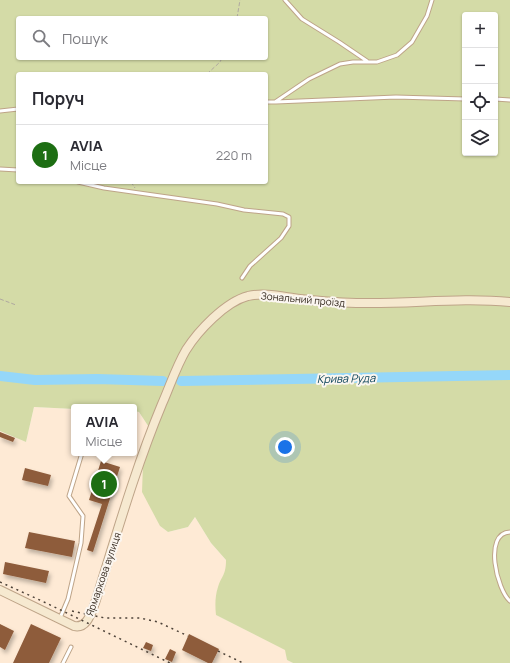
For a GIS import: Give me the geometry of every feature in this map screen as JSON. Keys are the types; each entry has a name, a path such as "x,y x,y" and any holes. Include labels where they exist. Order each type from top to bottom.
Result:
{"street":[{"name":"Зональний проїзд","path":"149,435 179,364 189,346 207,324 230,305 246,297 262,294 360,304 486,300 510,302"},
{"name":"Ярмаркова вулиця","path":"0,590 74,626 80,627 86,623 91,613 135,474 149,435"}],"lane":[{"path":"284,0 302,19 340,42 367,61"},
{"path":"274,102 309,79 340,64 367,61 377,62 397,55 412,42 427,16 432,0"},
{"path":"268,102 396,97 462,99"},
{"path":"498,99 510,100"},
{"path":"0,112 16,109"},
{"path":"0,169 16,170"},
{"path":"87,184 104,188 217,204 244,210 282,214 289,217 289,226 281,238 250,266 242,278"},
{"path":"60,618 68,599 81,543 83,516 69,496 81,456"},
{"path":"510,532 504,532 498,538 494,551 500,588 510,601"},
{"path":"63,663 71,647"}],"path":[{"path":"237,16 240,0"},
{"path":"209,72 221,60"},
{"path":"132,184 137,192"},
{"path":"0,299 16,305"}],"shaded area":[{"path":"34,407 71,409 71,456 137,456 137,412 139,412 154,435 160,526 168,532 188,527 195,517 211,543 226,560 226,570 218,588 216,615 286,650 287,660 293,663 0,663 0,431 26,442"}],"green space":[{"path":"0,0 510,0 510,663 293,663 287,660 285,650 216,615 216,594 219,583 225,572 226,560 211,543 195,517 188,527 168,532 160,526 142,492 143,464 154,435 139,412 137,412 137,404 71,404 71,409 34,407 26,442 0,431"}],"building":[{"path":"0,432 15,438 13,442 0,437"},
{"path":"101,461 120,467 93,552 87,550 102,504 89,500"},
{"path":"25,468 51,475 48,486 22,480"},
{"path":"29,532 75,541 72,557 25,548"},
{"path":"5,562 49,571 46,583 3,574"},
{"path":"0,624 14,631 5,650 0,647"},
{"path":"31,624 61,638 49,663 13,663"},
{"path":"189,634 219,649 212,663 208,663 182,650"},
{"path":"146,642 153,645 151,651 143,648"},
{"path":"170,649 176,652 172,662 165,659"}],"waterway":[{"name":"Крива Руда","path":"181,381 510,375"},
{"name":"Крива Руда","path":"0,376 35,380 97,379 163,381"}],"railway":[{"path":"0,582 170,663"},
{"path":"72,611 105,618 140,618 158,622 188,636"},
{"path":"218,651 243,663"}],"place":[{"name":"AVIA","path":"104,484"}]}
